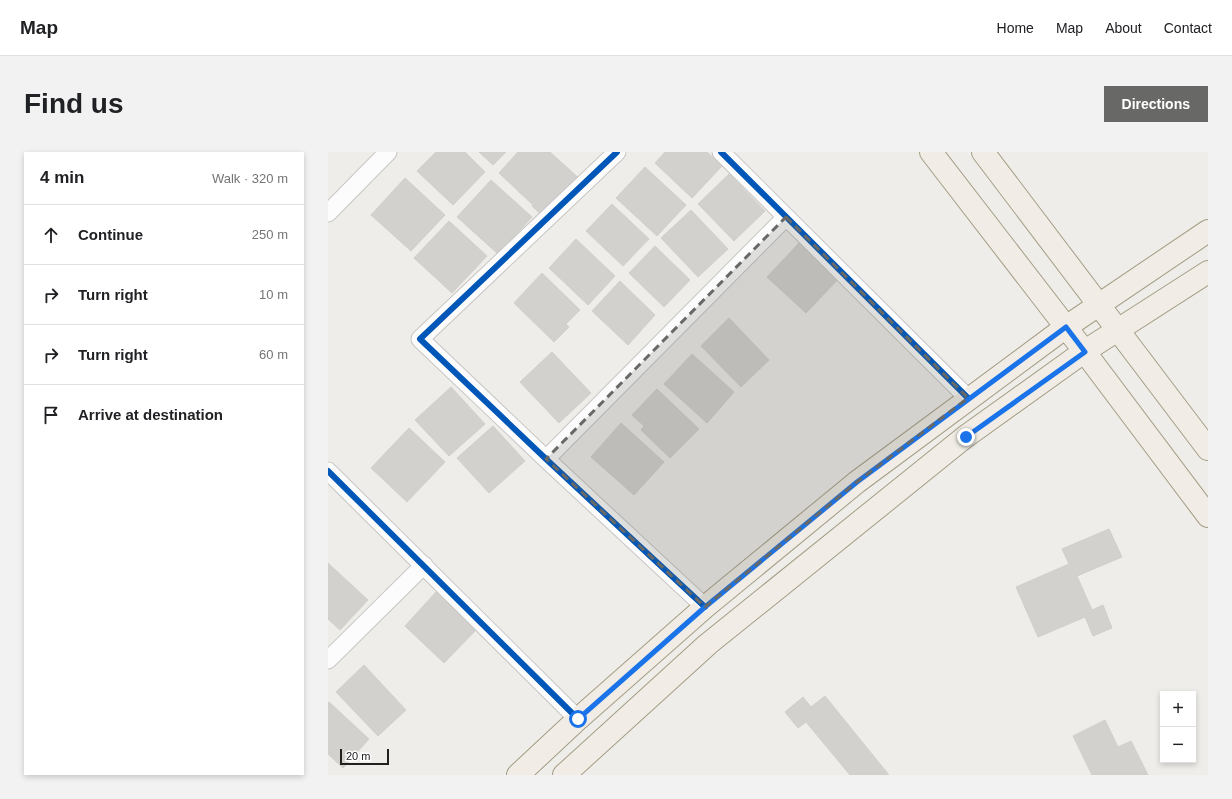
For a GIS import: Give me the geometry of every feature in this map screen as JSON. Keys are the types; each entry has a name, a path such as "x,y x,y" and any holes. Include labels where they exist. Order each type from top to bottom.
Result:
{"main road":[{"path":"931,152 1066,327 1208,516"},
{"path":"983,152 1208,449"},
{"path":"518,775 578,719 705,607 857,482 968,398 1066,327 1208,231"},
{"path":"564,775 708,644 966,437 1118,329 1208,272"}],"street":[{"path":"328,214 388,152"},
{"path":"617,152 420,339 705,607"},
{"path":"721,152 968,398"},
{"path":"546,459 786,218"},
{"path":"328,471 578,719"},
{"path":"328,660 424,565"}],"highlighted area":[{"path":"786,217 968,398 857,482 705,607 546,459"}],"building":[{"path":"436,152 465,152 485,172 453,205 417,171"},
{"path":"479,152 506,152 493,165"},
{"path":"518,152 550,152 582,181 546,219 499,173"},
{"path":"665,152 707,152 722,166 692,198 655,163"},
{"path":"645,167 686,205 657,236 616,198"},
{"path":"729,174 765,211 734,241 698,204"},
{"path":"405,178 445,215 411,251 371,215"},
{"path":"491,180 532,217 498,254 457,217"},
{"path":"612,204 649,239 623,266 586,231"},
{"path":"691,210 728,249 698,277 661,238"},
{"path":"449,221 487,256 452,293 414,258"},
{"path":"576,239 615,276 588,305 549,268"},
{"path":"799,243 827,269 842,275 806,313 767,277"},
{"path":"655,246 690,280 664,307 629,273"},
{"path":"542,273 580,310 566,324 569,327 554,342 514,303"},
{"path":"620,281 655,315 628,345 592,311"},
{"path":"729,318 769,360 741,387 701,346"},
{"path":"552,352 591,393 559,423 520,382"},
{"path":"692,354 734,392 707,423 664,384"},
{"path":"451,387 485,424 449,456 415,420"},
{"path":"657,389 699,429 670,458 641,430 644,426 632,415"},
{"path":"621,423 664,462 634,495 591,457"},
{"path":"493,426 525,461 489,493 457,458"},
{"path":"409,428 445,462 407,502 371,468"},
{"path":"1109,529 1122,557 1077,576 1092,610 1103,605 1112,628 1093,636 1085,617 1038,637 1016,587 1069,564 1062,549"},
{"path":"328,563 368,600 340,630 328,619"},
{"path":"436,592 476,630 444,663 405,626"},
{"path":"364,665 406,710 378,736 336,692"},
{"path":"825,696 889,775 850,775 806,722 798,728 785,712 803,697 811,707"},
{"path":"329,702 369,739 343,768 328,754"},
{"path":"1105,720 1118,747 1131,741 1148,775 1092,775 1073,736"}],"cycle path":[{"path":"617,152 420,339 705,607"},
{"path":"721,152 968,398"},
{"path":"328,471 578,719"}],"route":[{"path":"578,719 744,573 857,482 968,398 1066,327 1085,352 966,437"}]}
